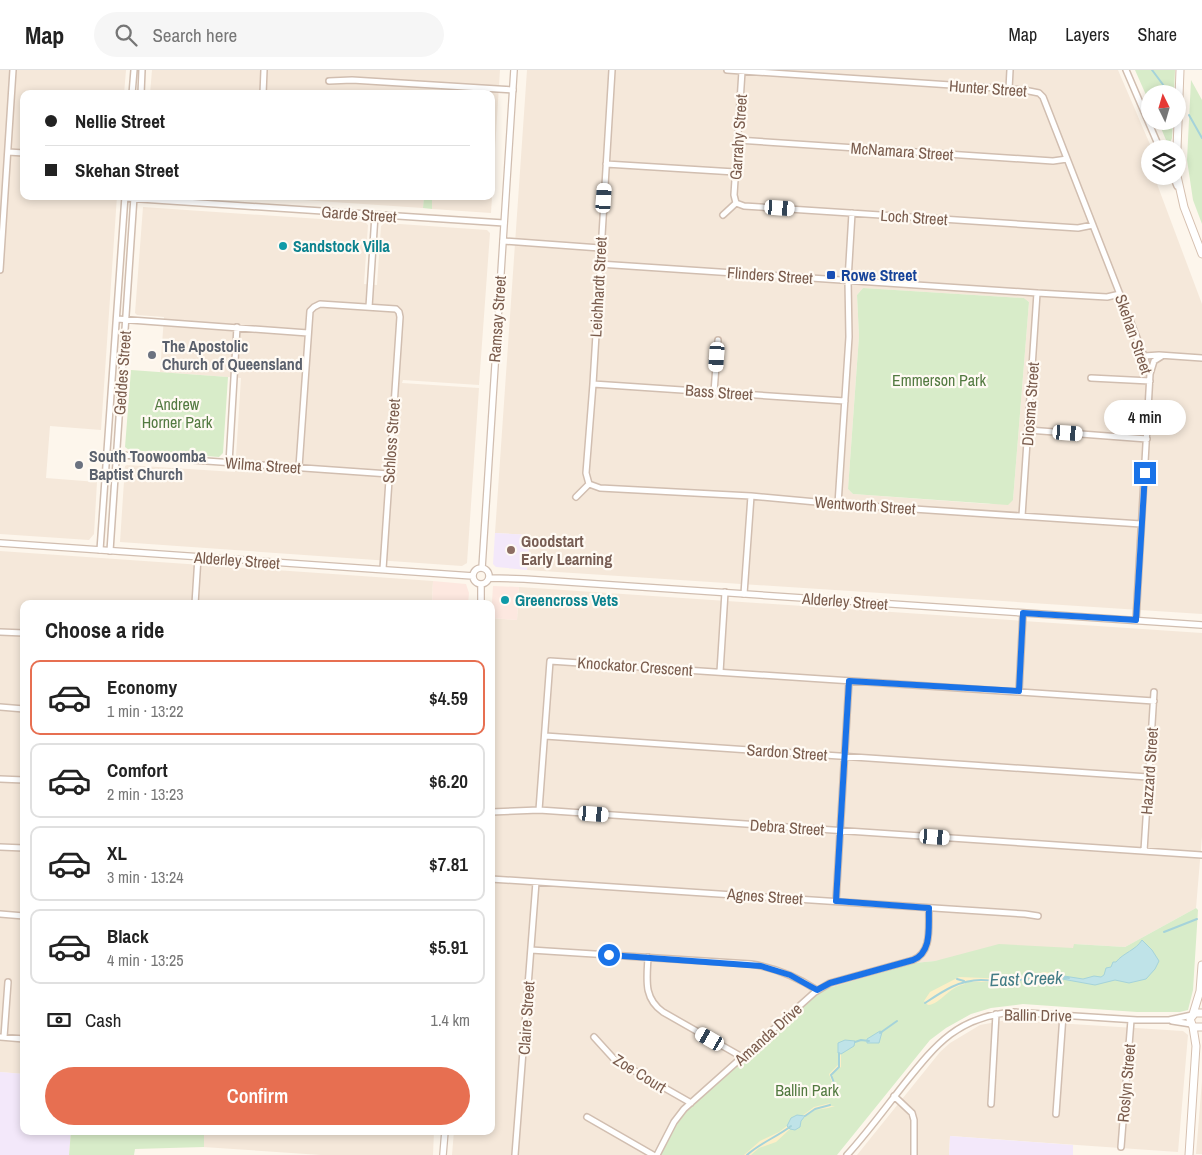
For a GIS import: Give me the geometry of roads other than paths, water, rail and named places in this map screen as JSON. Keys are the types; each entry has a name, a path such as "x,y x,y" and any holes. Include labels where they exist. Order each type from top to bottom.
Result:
{"main road":[{"path":"1178,140 1180,70"},
{"path":"1179,185 1202,254"},
{"path":"1192,1015 1202,1012 1200,991 1202,965"},
{"path":"1196,1046 1192,1015 1200,991"},
{"path":"1189,1155 1196,1046 1202,1027 1192,1025"}],"street":[{"path":"0,270 14,70"},
{"path":"132,90 134,70"},
{"path":"141,90 142,70"},
{"path":"263,90 264,70"},
{"name":"Ramsay Street","path":"482,568 514,70"},
{"name":"Leichhardt Street","path":"590,484 586,473 612,70"},
{"name":"Hunter Street","path":"727,70 1009,89 1039,93"},
{"path":"1009,89 1010,70"},
{"path":"1126,70 1156,140"},
{"name":"Garrahy Street","path":"736,203 734,196 735,172 742,71"},
{"path":"329,81 352,80 513,90"},
{"name":"Skehan Street","path":"1039,93 1043,97 1048,109 1150,374 1136,620"},
{"name":"McNamara Street","path":"737,140 1053,162 1067,159"},
{"path":"8,152 20,153"},
{"path":"606,164 735,172"},
{"path":"1176,185 1180,193"},
{"name":"Geddes Street","path":"100,550 125,200"},
{"name":"Geddes Street","path":"110,550 134,200"},
{"name":"Garde Street","path":"174,200 504,223"},
{"path":"723,215 736,203"},
{"name":"Loch Street","path":"736,203 744,206 1078,228 1093,225"},
{"path":"838,504 849,337 848,280 852,213"},
{"path":"299,467 310,314 314,307 320,304 369,307 375,215"},
{"path":"503,242 600,248"},
{"name":"Flinders Street","path":"600,264 1107,297 1120,294"},
{"name":"Diosma Street","path":"1022,516 1038,293"},
{"name":"Schloss Street","path":"369,307 393,309 399,312 400,317 383,569"},
{"path":"117,319 308,332"},
{"path":"229,463 237,328"},
{"path":"714,392 718,340"},
{"path":"1144,356 1165,355 1202,358"},
{"path":"1150,374 1154,361 1165,355"},
{"path":"1091,378 1150,381"},
{"name":"Bass Street","path":"593,384 845,401"},
{"path":"1028,430 1147,439"},
{"name":"Wilma Street","path":"107,454 389,474"},
{"path":"576,497 590,484"},
{"name":"Wentworth Street","path":"590,484 600,488 751,496 838,504 1141,524"},
{"path":"744,594 751,496"},
{"name":"Alderley Street","path":"0,543 473,576"},
{"path":"195,600 198,557"},
{"path":"482,568 488,572 489,578 481,584 475,581 473,576 476,570 482,568"},
{"name":"Alderley Street","path":"489,578 725,592 1202,625"},
{"path":"480,600 481,584"},
{"path":"720,672 725,592"},
{"path":"1019,691 1023,613"},
{"path":"0,632 20,634"},
{"path":"539,810 550,661 544,656"},
{"name":"Knockator Crescent","path":"550,661 1019,691 1154,702"},
{"path":"836,901 849,681"},
{"name":"Hazzard Street","path":"1144,851 1154,692"},
{"path":"0,707 20,709"},
{"name":"Sardon Street","path":"545,736 1148,777"},
{"path":"0,779 20,780"},
{"name":"Debra Street","path":"495,812 539,810 1202,855"},
{"path":"0,847 20,848"},
{"name":"Agnes Street","path":"495,879 1038,916"},
{"name":"Claire Street","path":"515,1155 536,882"},
{"name":"Amanda Drive","path":"657,1155 677,1117 817,990 830,983 919,957 924,953 927,945 929,908"},
{"path":"0,914 20,916"},
{"path":"531,950 761,966 790,975 817,990"},
{"path":"648,957 647,989 650,999 656,1006 663,1012 742,1057"},
{"path":"8,982 2,1037 20,1039"},
{"name":"Ballin Drive","path":"847,1155 929,1052 942,1040 966,1024 996,1014 1023,1012 1131,1020 1169,1020 1192,1015"},
{"path":"990,1104 996,1014"},
{"path":"1056,1114 1063,1015"},
{"name":"Roslyn Street","path":"1121,1147 1131,1020"},
{"name":"Ballin Drive","path":"1169,1020 1192,1025"},
{"name":"Zoe Court","path":"594,1037 614,1059 691,1103"},
{"path":"894,1096 912,1113 914,1120 914,1155"},
{"path":"587,1117 653,1155"},
{"path":"443,1155 444,1135"}],"water":[{"path":"1142,940 1159,961 1146,979 1129,983 1115,980 1095,985 1062,979 1067,978 1064,976 1083,979 1094,976 1101,977 1104,975 1106,968 1111,967 1113,962 1116,962"},
{"path":"880,1031 882,1032 879,1043 867,1043 867,1039"},
{"path":"845,1040 855,1041 854,1046 841,1054 838,1053 838,1043"},
{"path":"797,1115 805,1116 801,1121 800,1127 795,1130 790,1129 787,1126 791,1118"}],"waterway":[{"name":"East Creek","path":"1152,70 1163,85"},
{"name":"East Creek","path":"1189,115 1202,138"},
{"name":"East Creek","path":"1164,932 1197,919"},
{"name":"East Creek","path":"925,1003 952,987 973,980 1008,981 1046,976 1069,978"},
{"name":"East Creek","path":"957,979 964,981"},
{"name":"East Creek","path":"880,1033 897,1021"},
{"name":"East Creek","path":"855,1042 861,1040 869,1041"},
{"name":"East Creek","path":"836,1088 831,1075 839,1067 839,1053"},
{"name":"East Creek","path":"805,1116 815,1109 830,1105"},
{"name":"East Creek","path":"747,1155 791,1126"}],"place":[{"name":"Sandstock Villa","path":"283,246"},
{"name":"Rowe Street","path":"831,275"},
{"name":"The Apostolic Church of Queensland","path":"152,355"},
{"name":"South Toowoomba Baptist Church","path":"79,465"},
{"name":"Goodstart Early Learning","path":"511,550"},
{"name":"Greencross Vets","path":"505,600"}],"park label":[{"name":"Emmerson Park","path":"939,380"},
{"name":"Andrew Horner Park","path":"177,413"},
{"name":"Ballin Park","path":"807,1090"}]}
